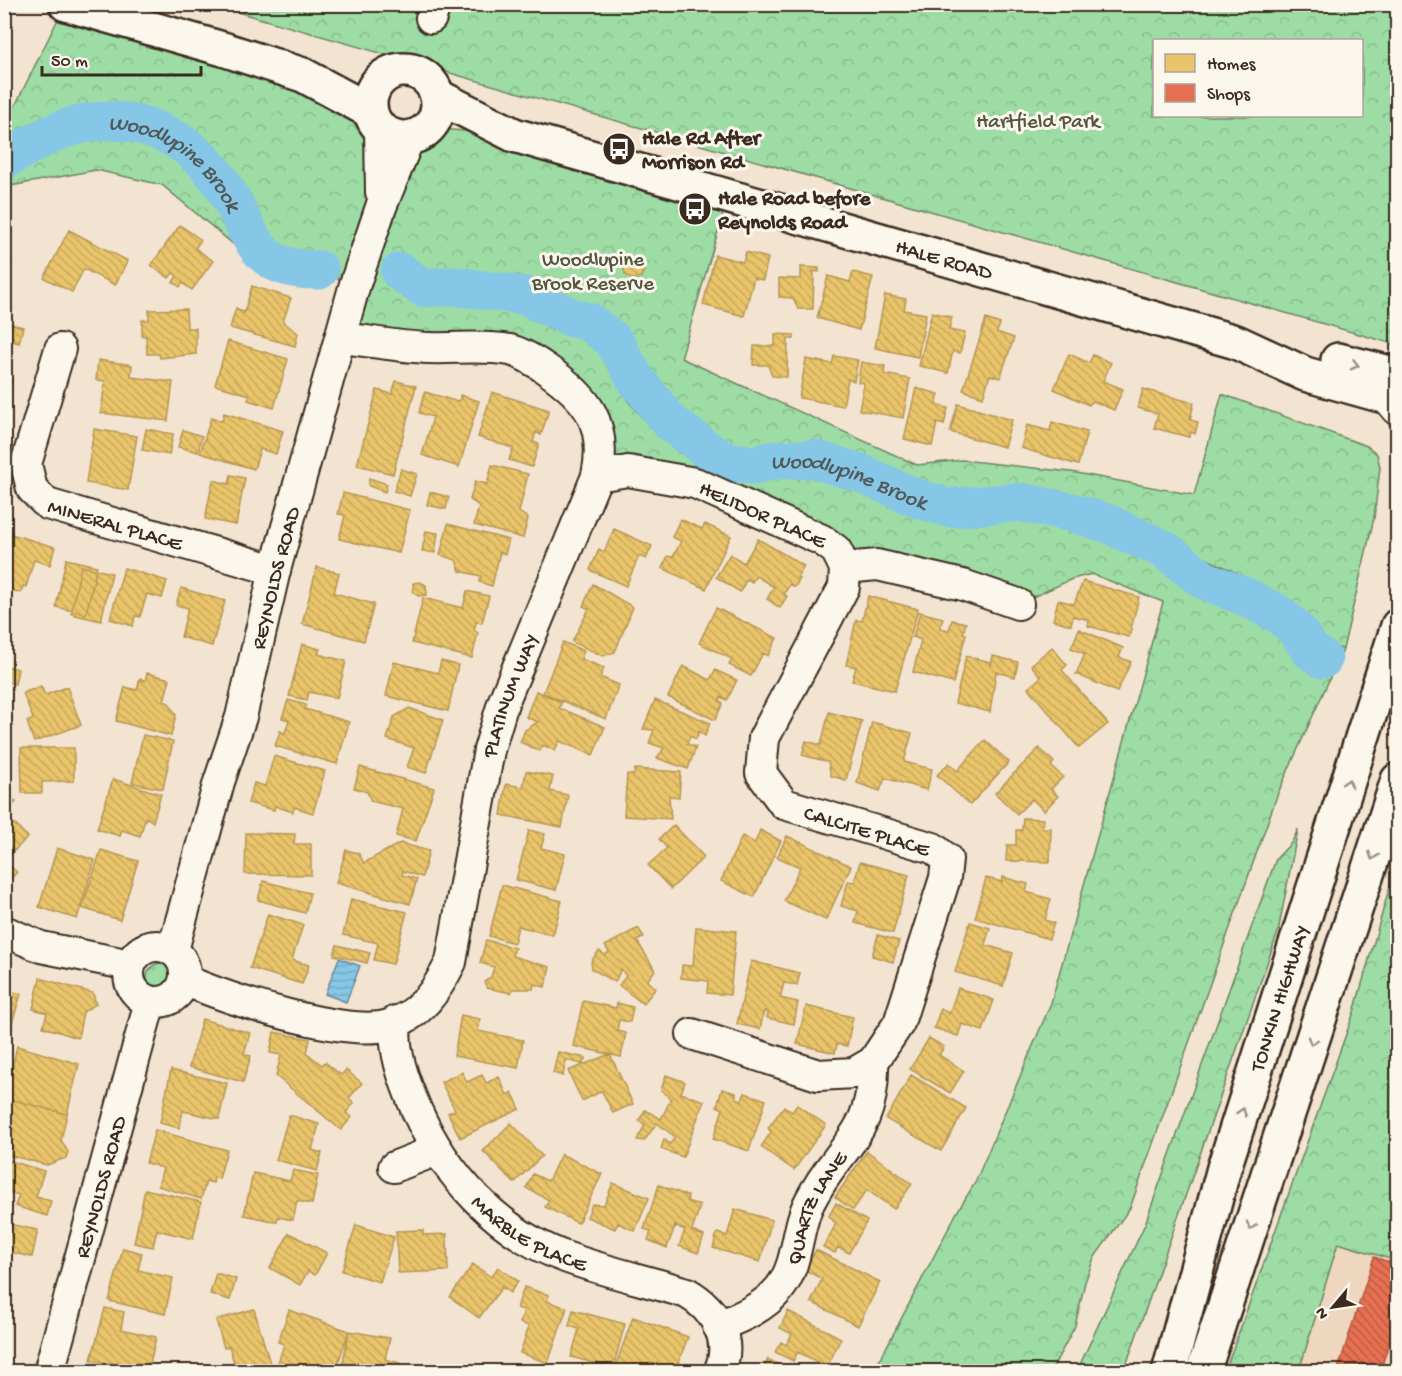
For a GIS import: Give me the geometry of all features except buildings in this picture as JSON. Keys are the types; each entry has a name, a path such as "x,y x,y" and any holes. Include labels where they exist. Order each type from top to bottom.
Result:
{"main road":[{"name":"HALE ROAD","path":"66,4 223,49 303,75 397,127 514,135"},
{"path":"407,70 418,73 428,80 437,96 435,119 397,127 372,91 384,75 407,70"},
{"name":"HALE ROAD","path":"303,75 384,75"},
{"name":"HALE ROAD","path":"437,96 514,135 1236,342 1305,374 1395,395"},
{"name":"TONKIN HIGHWAY","path":"1169,1371 1224,1168 1396,630"},
{"path":"1203,1371 1398,780"},
{"path":"1145,1371 1224,1168"}],"street":[{"name":"REYNOLDS ROAD","path":"173,951 219,783 241,717 275,570 356,284 381,207 397,127"},
{"name":"PLATINUM WAY","path":"185,980 213,993 327,1023 358,1028 388,1025 417,1011 439,987 451,962 489,750 503,703 597,476 601,459 598,435 590,408 573,387 523,356 513,351 480,346 427,348 341,338"},
{"name":"MINERAL PLACE","path":"60,349 26,464 32,489 47,504 275,570"},
{"name":"HELIDOR PLACE","path":"597,476 628,471 695,483 822,540 836,550 845,568 877,565 963,585 1018,604"},
{"name":"CALCITE PLACE","path":"845,568 844,587 764,738 761,773 784,804 933,848 947,859 945,878 899,1023 873,1062"},
{"path":"4,932 41,946 130,965"},
{"path":"156,946 173,951 183,964 185,980 176,996 168,1000 150,1002 135,992 130,984 130,965 140,951 156,946"},
{"name":"REYNOLDS ROAD","path":"49,1371 150,1002"},
{"name":"MARBLE PLACE","path":"396,1021 396,1050 412,1101 428,1137 468,1190 520,1233 568,1258 687,1293 706,1306 722,1332 726,1353 719,1371"},
{"path":"692,1034 818,1075 854,1073 873,1062"},
{"name":"QUARTZ LANE","path":"718,1326 748,1314 780,1288 786,1276 810,1200 862,1125 869,1111 873,1095 873,1062"},
{"path":"394,1167 437,1150"}],"shaded area":[{"path":"1338,1243 1397,1261 1397,1371 1299,1372"}],"green space":[{"name":"Woodlupine Brook Reserve","path":"65,5 223,49 387,134 419,135 428,128 514,135 728,197 681,358 917,465 962,460 1071,472 1194,495 1222,394 1367,446 1377,454 1380,467 1374,518 1343,649 1278,793 1130,1208 1094,1258 1085,1282 1075,1326 1051,1371 874,1371 957,1212 975,1183 1051,1003 1163,602 1092,574 1072,579 1018,604 836,550 601,459 598,435 543,367 341,338 355,284 233,244 162,185 96,170 5,187 5,116 11,114"},
{"name":"Hartfield Park","path":"213,5 1397,5 1397,345"},
{"path":"487,286 502,286 566,303 607,327 642,369 664,403 682,422 715,444 728,449 808,453 963,496 1011,493 1049,500 1166,540 1231,570 1262,588 1310,637 1321,644 1343,649 1336,672 1306,657 1270,620 1190,575 1161,552 1110,529 1047,513 1008,507 988,510 969,522 887,496 846,473 806,464 722,471 708,467 680,453 649,425 629,402 610,362 595,347 521,304 484,297"},
{"path":"1298,829 1278,932 1124,1371 1077,1371 1145,1224 1276,859 1292,842"},
{"path":"1397,861 1397,1261 1338,1243 1299,1371 1225,1371 1354,1012"},
{"path":"162,963 173,967 177,978 173,989 162,993 151,989 147,978 151,967"}],"water":[{"path":"339,958 360,966 346,1002 325,994"}],"waterway":[{"name":"Woodlupine Brook","path":"4,160 39,140 74,126 118,121 160,131 196,154 211,169 234,204 249,234 267,256 279,264 296,269 319,270"},
{"name":"Woodlupine Brook","path":"400,272 423,288 455,286 526,296 573,318 589,322 613,340 637,381 671,423 714,455 727,461 754,465 775,460 814,459 860,473 916,498 949,508 1018,502 1070,512 1106,523 1165,550 1204,580 1248,598 1280,615 1295,628 1311,651 1323,659"}],"place":[{"name":"Hale Rd After Morrison Rd","path":"619,149"},
{"name":"Hale Road before Reynolds Road","path":"695,209"}]}
